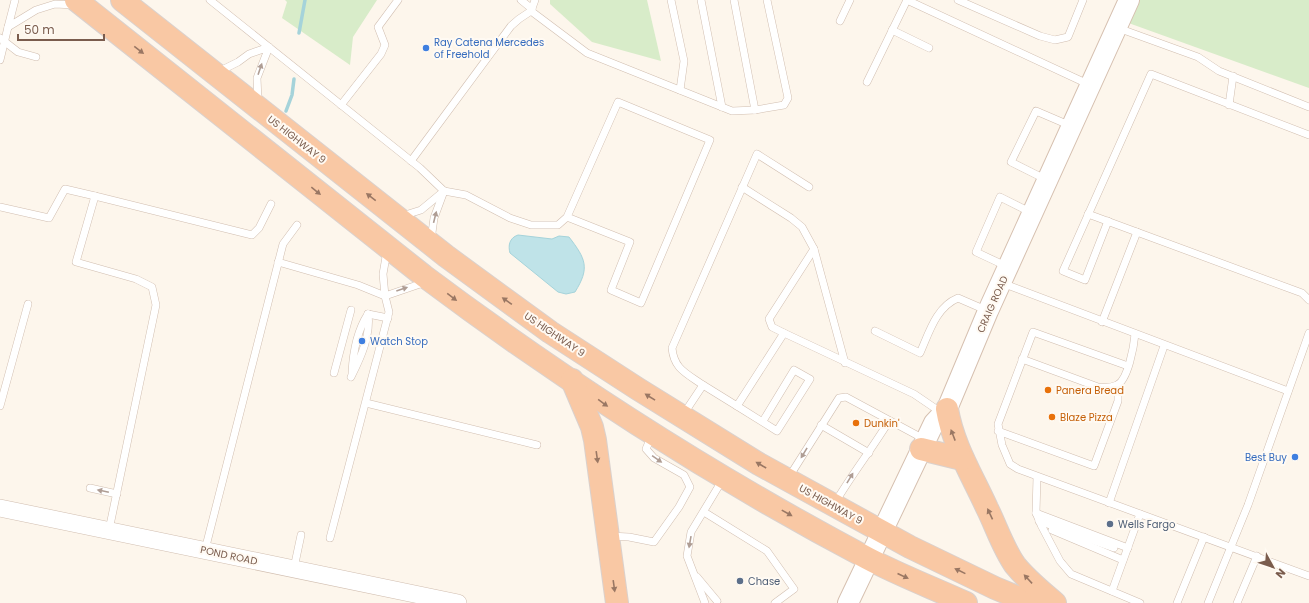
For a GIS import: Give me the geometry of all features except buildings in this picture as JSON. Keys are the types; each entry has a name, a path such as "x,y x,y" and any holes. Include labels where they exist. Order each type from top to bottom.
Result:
{"highway":[{"name":"US HIGHWAY 9","path":"122,0 397,218 550,332 682,417 834,506 881,532 996,588 1031,603"},
{"path":"80,3 387,247 478,317 572,380 608,407 653,434 689,467 724,478 868,559 966,603"},
{"path":"572,380 592,427 617,603"},
{"path":"945,411 949,426 962,459 972,475 1014,564 1029,581 1055,603"},
{"path":"924,445 962,459"}],"main road":[{"name":"CRAIG ROAD","path":"848,603 934,423 945,411 1004,275 1129,0"}],"street":[{"name":"POND ROAD","path":"0,508 458,603"}],"lane":[{"path":"0,60 2,40 8,27 15,0"},
{"path":"210,0 411,161 444,191 466,195 510,218 531,225 558,225 567,218 618,102 710,140 641,303 611,290 630,242 567,218"},
{"path":"341,105 381,54 385,45 378,27 398,0"},
{"path":"521,0 587,53 732,111 755,110 784,105 788,98 767,0"},
{"path":"411,161 511,26 532,10 535,0"},
{"path":"671,0 684,61 680,90"},
{"path":"701,0 722,107"},
{"path":"734,0 755,110"},
{"path":"840,21 850,0"},
{"path":"867,82 907,0 1090,85"},
{"path":"958,0 1040,36 1055,40 1068,37 1083,0"},
{"path":"8,27 36,10 55,4 80,3"},
{"path":"1116,28 1198,57 1219,71 1309,107"},
{"path":"892,30 929,48"},
{"path":"2,40 18,52 36,57"},
{"path":"215,74 238,62 249,54 269,47"},
{"path":"258,107 257,78 269,47"},
{"path":"1108,221 1085,280 1063,271 1151,74 1309,135"},
{"path":"1229,104 1232,76"},
{"path":"1047,180 1011,162 1036,111 1072,126"},
{"path":"763,420 794,370 810,379 777,431 763,420 703,385 680,368 673,360 672,348 757,154 809,187"},
{"path":"742,187 792,218 802,227 814,249 845,363"},
{"path":"0,207 49,218 65,189 252,236 259,228 271,204"},
{"path":"397,218 421,210 444,191"},
{"path":"431,244 434,218 444,191"},
{"path":"95,196 76,262 136,279 152,287 156,305 109,530"},
{"path":"1032,213 1000,197 976,252 1004,275 1102,322 1288,391"},
{"path":"1088,214 1302,293 1309,300"},
{"path":"205,550 283,244 297,225"},
{"path":"1102,322 1137,232"},
{"path":"330,538 390,312 385,296 383,274 387,247"},
{"path":"814,249 769,319 772,327 845,363 914,394 945,411"},
{"path":"278,262 358,285 385,296 431,281"},
{"path":"875,331 920,353 938,314 949,302 958,298 988,311"},
{"path":"0,406 28,304"},
{"path":"334,372 351,310"},
{"path":"368,314 388,318"},
{"path":"368,314 369,325 360,359 352,377 357,340 362,323 368,314"},
{"path":"1128,366 1033,332 1000,417 998,431 1010,464 1037,477 1231,546 1309,576"},
{"path":"737,406 784,333"},
{"path":"1208,603 1248,506 1309,333"},
{"path":"1022,359 1098,387 1108,388 1118,385 1122,381 1133,351 1135,334"},
{"path":"1110,503 1164,346"},
{"path":"682,417 703,385"},
{"path":"998,431 1094,466 1118,402 1118,385"},
{"path":"788,480 834,403 839,398 846,397 889,421 924,445"},
{"path":"366,403 537,445"},
{"path":"834,506 852,474 869,453 889,421"},
{"path":"821,425 869,453"},
{"path":"608,536 629,537 654,542 679,507 690,487 689,467"},
{"path":"1037,477 1036,513 1053,549 1071,574 1140,603"},
{"path":"705,603 687,556 691,532 724,478"},
{"path":"90,488 117,494"},
{"path":"704,512 767,550 794,589 775,603"},
{"path":"1036,513 1127,550"},
{"path":"1112,591 1140,514"},
{"path":"1040,523 1127,550"},
{"path":"1040,523 1123,560"},
{"path":"294,568 301,535"},
{"path":"1177,603 1204,537"},
{"path":"1237,603 1256,556"},
{"path":"694,574 709,589 717,601"}],"green space":[{"path":"285,0 377,0 353,37 350,65 282,18 287,2"},
{"path":"550,0 647,0 661,61 592,42 550,4"},
{"path":"1132,0 1309,0 1309,88 1123,21"}],"water":[{"path":"518,235 552,239 559,236 569,237 579,252 584,264 583,276 575,292 566,294 558,292 510,253 510,242 515,236"}],"waterway":[{"path":"299,33 305,0"},
{"path":"286,111 292,95 294,79"}],"place":[{"name":"Ray Catena Mercedes of Freehold","path":"426,48"},
{"name":"Watch Stop","path":"362,341"},
{"name":"Panera Bread","path":"1048,390"},
{"name":"Blaze Pizza","path":"1052,417"},
{"name":"Dunkin'","path":"856,423"},
{"name":"Best Buy","path":"1295,457"},
{"name":"Wells Fargo","path":"1110,524"},
{"name":"Chase","path":"740,581"}]}
